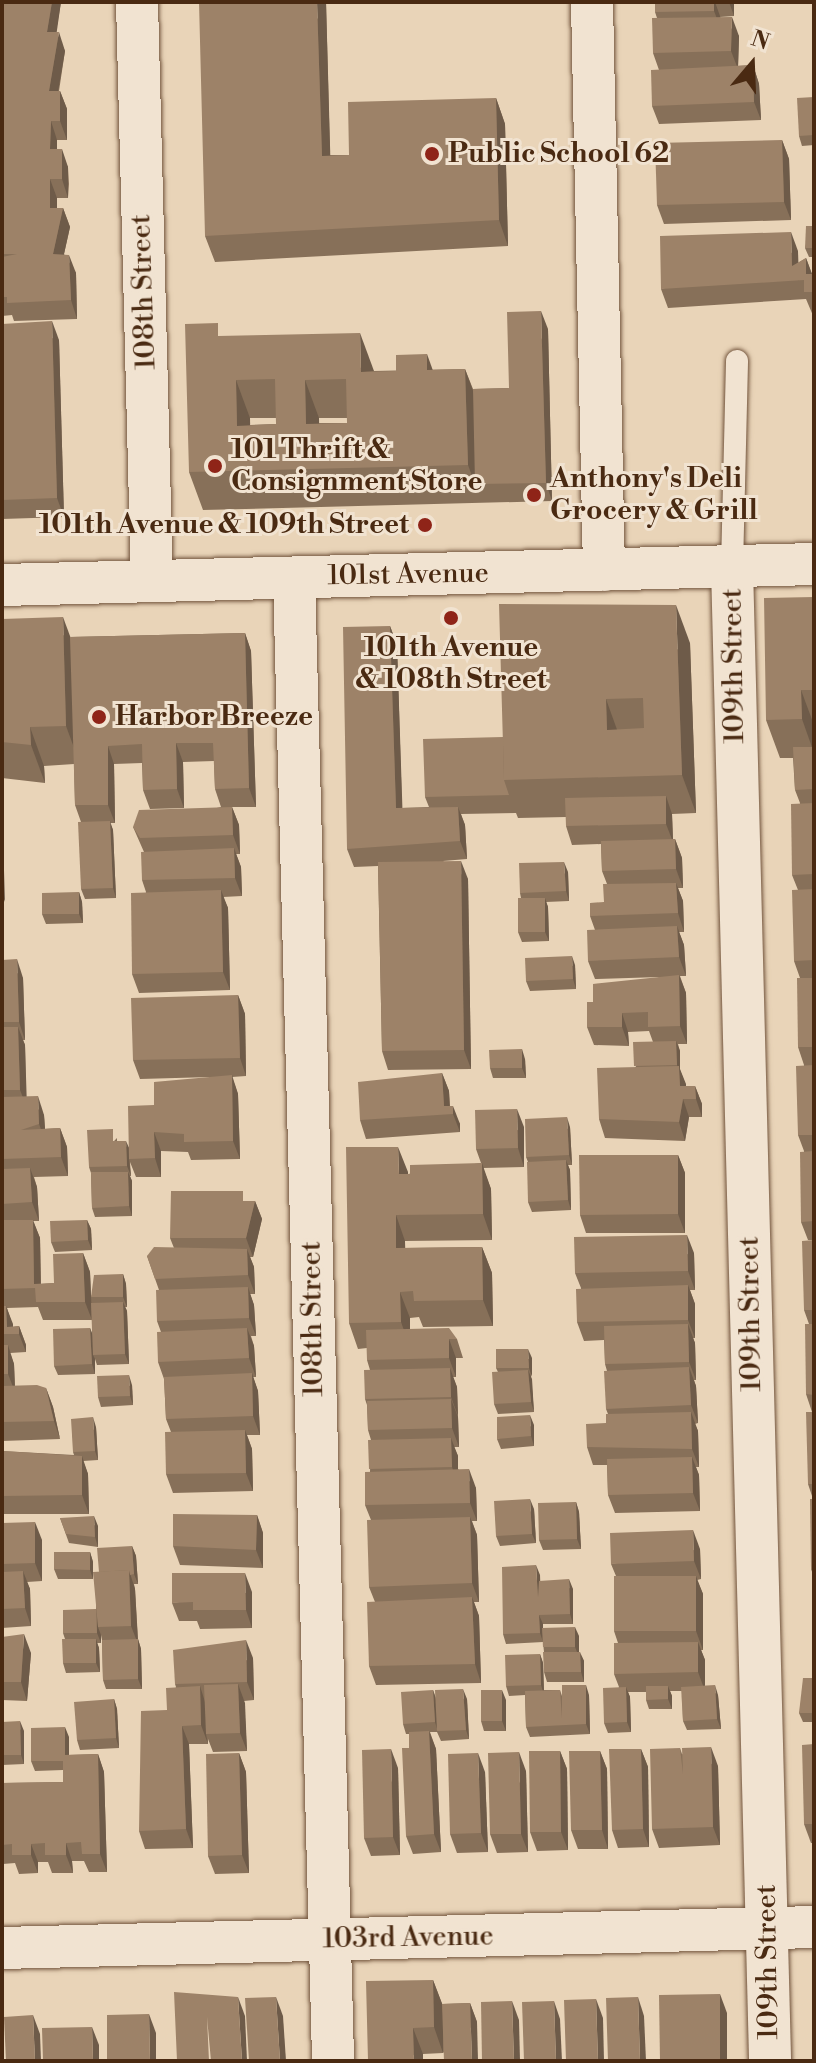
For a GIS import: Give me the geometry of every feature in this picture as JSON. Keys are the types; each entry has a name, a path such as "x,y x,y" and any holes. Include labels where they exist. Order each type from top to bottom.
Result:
{"street":[{"name":"108th Street","path":"137,2 152,581"},
{"path":"592,2 604,570"},
{"name":"101st Avenue","path":"2,585 814,564"},
{"name":"109th Street","path":"732,567 770,2061"},
{"name":"108th Street","path":"294,578 333,2061"},
{"name":"103rd Avenue","path":"2,1948 814,1927"}],"lane":[{"path":"732,567 737,361"}],"building":[{"path":"2,2 52,2 47,32 59,32 49,91 60,91 60,121 51,121 50,149 62,149 62,179 50,179 50,208 63,208 53,254 69,255 71,300 7,303 7,297 2,297 2,257 17,254 2,254"},
{"name":"Public School 62","path":"199,2 317,2 322,156 349,155 348,102 496,98 499,220 205,236"},
{"path":"655,2 714,2 714,11 655,12"},
{"path":"732,17 731,51 653,53 652,18"},
{"path":"753,65 754,102 652,106 651,70"},
{"path":"814,97 814,135 799,136 797,98"},
{"path":"782,140 784,202 657,205 655,143"},
{"path":"806,226 814,226 814,248 805,248"},
{"path":"791,232 792,266 806,258 804,280 661,289 660,236"},
{"path":"804,274 814,274 814,292 804,292"},
{"path":"541,311 546,483 475,484 473,389 509,388 507,312"},
{"path":"52,321 57,498 2,500 2,324"},
{"path":"218,323 218,336 360,333 361,372 396,371 396,355 427,354 427,370 465,369 468,465 189,472 185,324","holes":["275,379 276,424 237,426 236,380","346,379 347,423 306,424 305,380"]},
{"path":"814,597 814,690 801,690 802,719 766,720 764,598"},
{"path":"499,604 676,605 682,775 504,780","holes":["643,698 644,728 607,730 606,699"]},
{"path":"63,617 66,726 30,727 31,745 2,742 2,619"},
{"path":"390,626 396,808 458,807 460,841 347,849 343,627"},
{"path":"245,633 249,788 215,789 213,743 176,743 177,789 143,790 142,744 108,746 108,805 75,805 70,637"},
{"path":"503,737 504,780 509,795 425,797 423,739"},
{"path":"793,747 814,747 814,789 795,790"},
{"path":"666,796 666,824 566,826 565,798"},
{"path":"814,803 814,874 792,875 791,804"},
{"path":"232,807 233,835 140,838 133,827 139,810"},
{"path":"110,821 113,888 81,889 78,822"},
{"path":"675,839 676,869 602,871 601,841"},
{"path":"234,848 235,878 142,880 141,852"},
{"path":"461,861 464,1050 382,1051 378,862"},
{"path":"564,862 566,891 520,893 519,863"},
{"path":"676,883 678,913 590,916 590,903 604,902 603,884"},
{"path":"814,889 814,960 794,961 792,890"},
{"path":"221,890 223,972 132,974 131,893"},
{"path":"79,892 79,914 42,914 42,893"},
{"path":"518,898 545,898 545,932 518,932"},
{"path":"677,926 679,957 588,961 587,930"},
{"path":"572,956 573,979 526,981 525,958"},
{"path":"17,959 19,1022 2,1022 2,960"},
{"path":"679,975 680,1026 648,1027 648,1012 622,1013 622,1027 587,1027 587,1002 593,1002 593,984"},
{"path":"797,978 814,978 814,1047 798,1047"},
{"path":"238,995 240,1058 133,1060 131,998"},
{"path":"2,1027 18,1027 20,1090 2,1090"},
{"path":"676,1041 677,1065 634,1066 633,1042"},
{"path":"522,1049 522,1068 490,1068 489,1050"},
{"path":"814,1065 814,1135 798,1135 796,1066"},
{"path":"679,1066 680,1086 695,1086 696,1099 683,1099 679,1122 599,1119 597,1068"},
{"path":"442,1073 444,1106 453,1106 453,1114 360,1120 358,1082"},
{"path":"232,1075 233,1141 184,1142 184,1134 154,1132 155,1158 129,1159 128,1106 154,1105 154,1082"},
{"path":"38,1096 39,1124 21,1130 60,1128 61,1157 2,1159 2,1097"},
{"path":"517,1109 518,1148 476,1149 475,1110"},
{"path":"567,1117 569,1155 526,1157 525,1119"},
{"path":"113,1129 113,1141 126,1141 127,1166 89,1167 87,1130"},
{"path":"346,1147 398,1147 399,1174 410,1174 410,1165 482,1163 483,1214 396,1215 396,1248 482,1247 483,1300 414,1301 413,1291 400,1292 401,1322 349,1323"},
{"path":"814,1151 814,1221 801,1222 800,1152"},
{"path":"579,1155 678,1155 678,1214 580,1215"},
{"path":"566,1160 568,1200 528,1202 527,1162"},
{"path":"30,1168 32,1202 2,1204 2,1169"},
{"path":"91,1172 128,1172 129,1206 92,1208"},
{"path":"171,1191 243,1191 243,1201 255,1201 246,1238 170,1238"},
{"path":"2,1220 33,1220 34,1284 54,1283 53,1254 83,1253 85,1302 36,1302 35,1288 2,1289"},
{"path":"87,1220 88,1240 51,1242 50,1221"},
{"path":"687,1235 688,1271 575,1273 574,1237"},
{"path":"814,1240 814,1310 804,1310 802,1241"},
{"path":"154,1247 247,1249 248,1275 155,1279 147,1256"},
{"path":"123,1274 123,1297 91,1297 94,1275"},
{"path":"688,1285 688,1320 577,1322 576,1289"},
{"path":"248,1287 249,1318 157,1321 156,1290"},
{"path":"123,1302 125,1354 93,1355 91,1303"},
{"path":"2,1306 6,1306 7,1327 19,1326 19,1334 2,1334"},
{"path":"688,1324 689,1362 605,1364 604,1326"},
{"path":"805,1324 814,1324 814,1395 806,1394"},
{"path":"90,1328 92,1364 54,1366 53,1329"},
{"path":"247,1328 249,1358 158,1362 157,1332"},
{"path":"449,1328 457,1339 449,1339 449,1358 367,1360 366,1330"},
{"path":"2,1345 8,1345 8,1374 2,1374"},
{"path":"496,1349 528,1349 529,1368 496,1368"},
{"path":"689,1367 691,1405 606,1409 604,1371"},
{"path":"450,1368 451,1397 365,1399 364,1370"},
{"path":"528,1370 531,1402 494,1404 492,1372"},
{"path":"252,1373 253,1416 166,1419 164,1377"},
{"path":"129,1375 130,1396 98,1397 97,1376"},
{"path":"37,1385 46,1388 54,1421 2,1422 2,1386"},
{"path":"451,1399 452,1428 368,1430 367,1401"},
{"path":"691,1412 692,1449 587,1447 586,1424 606,1423 606,1414"},
{"path":"806,1412 814,1412 814,1484 808,1484"},
{"path":"530,1415 531,1436 497,1439 497,1417"},
{"path":"93,1417 95,1451 73,1452 71,1419"},
{"path":"245,1430 246,1473 166,1474 165,1432"},
{"path":"451,1438 452,1467 369,1469 368,1440"},
{"path":"2,1451 82,1456 82,1495 2,1496"},
{"path":"692,1457 693,1493 608,1495 607,1459"},
{"path":"469,1469 470,1503 365,1505 365,1472"},
{"path":"530,1499 532,1534 496,1536 494,1501"},
{"path":"810,1499 814,1499 814,1569 811,1569"},
{"path":"576,1502 577,1539 539,1540 538,1503"},
{"path":"173,1514 257,1515 256,1550 173,1546"},
{"path":"94,1516 95,1537 66,1534 60,1518"},
{"path":"470,1517 472,1583 369,1587 367,1520"},
{"path":"35,1522 35,1563 2,1564 2,1523"},
{"path":"693,1530 694,1561 611,1564 610,1533"},
{"path":"132,1546 134,1574 130,1575 129,1570 99,1572 97,1548"},
{"path":"54,1552 90,1552 90,1570 54,1569"},
{"path":"536,1565 538,1597 539,1581 569,1579 570,1614 539,1615 540,1633 503,1634 502,1567"},
{"path":"129,1570 131,1626 98,1627 93,1572"},
{"path":"23,1571 25,1608 2,1609 2,1572"},
{"path":"172,1573 245,1573 246,1610 193,1610 193,1602 172,1603"},
{"path":"614,1576 696,1576 696,1631 614,1631"},
{"path":"814,1586 814,1656 813,1656"},
{"path":"472,1597 475,1664 369,1666 367,1602"},
{"path":"96,1609 97,1633 63,1633 63,1610"},
{"path":"575,1627 575,1647 543,1647 542,1628"},
{"path":"24,1634 21,1682 2,1682 2,1637"},
{"path":"62,1639 96,1639 96,1663 63,1663"},
{"path":"138,1639 138,1679 103,1680 102,1640"},
{"path":"246,1640 247,1682 175,1684 173,1650"},
{"path":"698,1642 698,1672 614,1674 614,1643"},
{"path":"543,1652 580,1652 581,1672 544,1672"},
{"path":"540,1654 541,1685 506,1686 505,1655"},
{"path":"803,1678 814,1678 814,1713 799,1713"},
{"path":"238,1684 240,1733 206,1734 204,1685"},
{"path":"562,1685 586,1685 586,1724 526,1727 525,1691 560,1690 562,1718"},
{"path":"715,1685 717,1719 683,1721 681,1687"},
{"path":"200,1686 201,1725 182,1726 186,1829 139,1831 141,1711 167,1710 166,1688"},
{"path":"646,1686 668,1686 668,1699 646,1700"},
{"path":"626,1687 627,1722 604,1723 603,1688"},
{"path":"463,1689 466,1730 437,1731 435,1690"},
{"path":"433,1690 435,1722 403,1724 401,1692"},
{"path":"481,1690 502,1690 502,1721 481,1721"},
{"path":"114,1699 116,1738 77,1740 74,1702"},
{"path":"20,1721 21,1755 2,1755 2,1722"},
{"path":"65,1727 63,1761 31,1761 31,1728"},
{"path":"429,1731 434,1834 406,1836 402,1748 409,1748 409,1732"},
{"path":"814,1744 814,1824 804,1824 802,1745"},
{"path":"711,1747 713,1827 652,1829 650,1749 680,1748 683,1774 682,1748"},
{"path":"391,1749 393,1837 364,1838 362,1750"},
{"path":"609,1749 641,1749 643,1829 612,1830"},
{"path":"529,1751 560,1751 561,1832 530,1832"},
{"path":"569,1751 600,1751 602,1830 571,1830"},
{"path":"519,1752 521,1834 490,1834 488,1753"},
{"path":"239,1753 242,1855 208,1856 206,1754"},
{"path":"478,1753 481,1833 450,1834 448,1754"},
{"path":"98,1754 100,1854 82,1854 81,1842 66,1843 66,1855 45,1855 45,1843 31,1844 31,1855 12,1855 12,1844 2,1845 2,1783 63,1782 63,1755"},
{"path":"433,1980 434,2027 413,2028 414,2061 368,2061 366,1981"},
{"path":"174,1992 238,1997 242,2061 211,2061 207,2017 209,2061 177,2061"},
{"path":"720,1994 720,2061 660,2061 659,1995"},
{"path":"276,1997 280,2061 249,2061 245,1998"},
{"path":"638,1997 640,2061 608,2061 606,1998"},
{"path":"596,1999 598,2061 566,2061 564,2000"},
{"path":"512,2001 514,2061 482,2061 481,2002"},
{"path":"554,2001 556,2061 524,2061 522,2002"},
{"path":"470,2003 472,2061 444,2061 442,2004"},
{"path":"149,2014 150,2061 107,2061 107,2015"},
{"path":"33,2015 35,2061 6,2061 4,2017"},
{"path":"92,2027 93,2061 43,2061 42,2028"}],"place":[{"name":"Public School 62","path":"432,154"},
{"name":"101 Thrift & Consignment Store","path":"215,466"},
{"name":"Anthony's Deli Grocery & Grill","path":"534,495"},
{"name":"101th Avenue & 109th Street","path":"425,525"},
{"name":"101th Avenue & 108th Street","path":"451,618"},
{"name":"Harbor Breeze","path":"99,717"}]}
